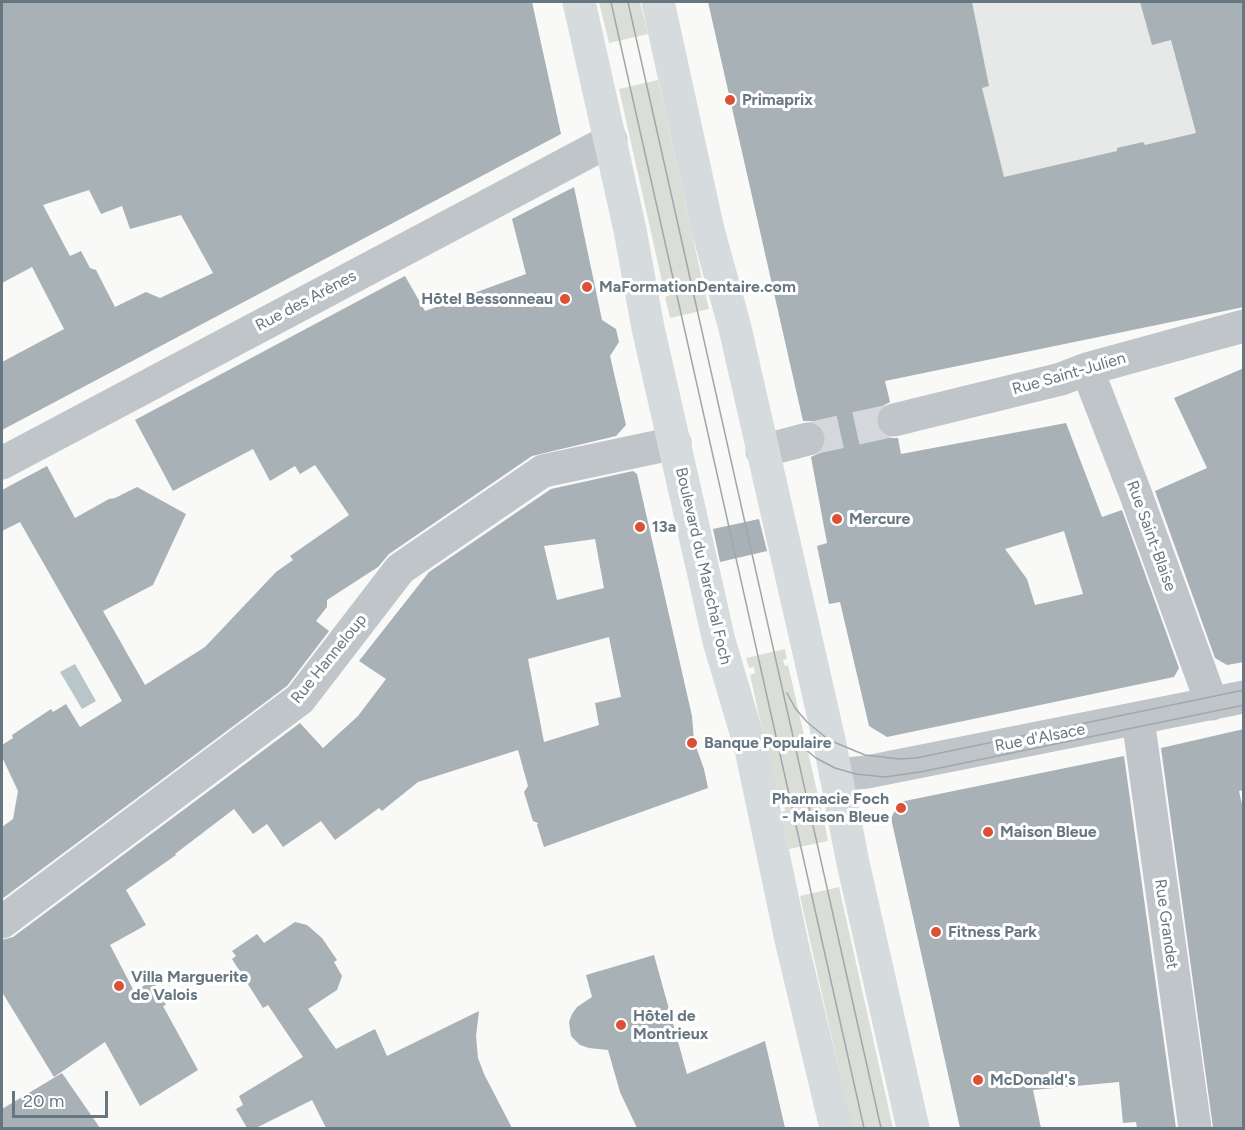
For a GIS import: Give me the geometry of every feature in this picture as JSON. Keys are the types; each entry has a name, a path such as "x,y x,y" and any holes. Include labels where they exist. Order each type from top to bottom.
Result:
{"main road":[{"name":"Boulevard du Maréchal Foch","path":"579,2 611,140 648,328 722,652 751,749 792,944 836,1128"},
{"path":"658,2 708,230 735,328 913,1128"}],"street":[{"name":"Rue des Arènes","path":"2,463 611,140"},
{"name":"Rue Saint-Julien","path":"894,420 1061,379 1088,369 1244,326"},
{"name":"Rue Saint-Blaise","path":"1088,369 1212,704"},
{"path":"762,451 807,440"},
{"name":"Rue Hanneloup","path":"2,922 300,699 400,569 543,471 675,443"},
{"name":"Rue d'Alsace","path":"836,776 867,772 1244,697"},
{"name":"Rue Grandet","path":"1138,719 1195,1128"}],"shaded area":[{"path":"599,2 640,2 648,34 609,43"},
{"path":"878,2 1243,2 1243,179 1146,219 780,132 739,139 735,121 896,95"},
{"path":"658,80 703,284 700,285 701,292 705,292 709,309 670,318 665,297 670,295 667,285 663,286 619,89"},
{"path":"785,649 787,659 783,660 785,666 788,665 822,813 818,815 820,821 824,821 828,841 789,849 781,812 785,811 784,803 779,804 750,675 755,673 754,667 749,668 746,658"},
{"path":"75,664 96,701 82,709 60,672"},
{"path":"839,887 893,1128 852,1128 800,896"}],"building":[{"path":"2,2 532,2 561,134 2,430 2,362 64,329 32,267 2,283","holes":["89,190 101,214 122,206 130,229 181,215 213,273 160,298 146,292 115,307 96,270 90,268 81,251 70,256 43,205"]},
{"path":"708,2 972,2 989,86 982,88 1004,177 1117,151 1117,148 1143,142 1145,145 1196,133 1171,40 1152,45 1140,2 1244,2 1244,307 885,381 890,402 881,407 876,415 876,425 880,433 888,438 898,438 901,454 1066,423 1102,517 1122,510 1179,668 1174,677 887,737 869,726 840,602 829,604 817,546 827,543 811,457 822,452 826,445 826,435 821,425 812,421 803,421","holes":["1064,531 1083,594 1035,605 1027,579 1005,549"]},
{"path":"574,187 602,320 616,329 619,342 610,356 626,425 616,436 532,456 389,554 378,567 327,600 327,607 316,621 329,631 287,686 2,899 2,827 13,819 18,791 2,757 2,745 13,738 12,735 51,709 53,712 66,704 80,727 122,701 20,522 2,531 2,490 47,466 75,518 137,487 186,514 153,585 103,611 145,685 205,647 276,572 293,560 290,556 349,515 315,465 300,474 295,466 270,481 253,449 173,491 135,420 405,276 425,311 526,274 512,219"},
{"path":"1244,368 1244,662 1227,665 1215,658 1155,491 1207,468 1174,398"},
{"path":"633,471 637,474 692,716 694,741 708,788 544,847 538,823 533,821 524,792 528,786 518,750 418,782 382,811 379,808 335,840 321,821 283,847 267,824 253,834 234,809 176,855 126,890 146,925 110,945 134,991 153,981 166,1005 163,1006 198,1070 140,1106 105,1042 54,1077 2,992 2,940 13,937 300,723 323,748 358,716 386,679 359,661 429,572 551,489","holes":["595,539 604,588 557,600 544,546","609,637 621,697 595,703 599,725 544,742 528,659"]},
{"path":"759,519 767,551 720,562 713,529"},
{"path":"1244,729 1244,790 1239,791 1244,813 1244,1128 1213,1128 1161,748"},
{"path":"1124,756 1176,1128 1137,1128 1136,1122 1123,1123 1119,1082 1033,1090 1041,1128 960,1128 891,818 900,802"},
{"path":"295,922 307,925 322,938 337,960 334,962 342,976 337,990 308,1009 336,1049 375,1029 387,1056 479,1011 476,1036 478,1058 512,1128 326,1128 312,1100 256,1128 247,1128 236,1109 243,1105 239,1096 303,1057 268,1005 263,1008 232,959 236,956 232,951 257,934 264,943"},
{"path":"654,955 687,1074 765,1041 785,1128 637,1128 620,1092 608,1050 580,1045 571,1036 569,1022 577,1007 592,997 586,975"},
{"path":"62,1073 100,1128 2,1128 2,1109"}],"tunnel":[{"path":"808,439 894,420"}],"tram line":[{"path":"611,2 864,1128"},
{"path":"628,2 881,1128"},
{"path":"787,693 795,708 807,722 829,740 865,755 899,759 916,758 1244,690"},
{"path":"793,739 816,758 835,768 856,774 885,777 920,772 1244,705"}],"place":[{"name":"Primaprix","path":"730,100"},
{"name":"MaFormationDentaire.com","path":"587,287"},
{"name":"Hôtel Bessonneau","path":"565,299"},
{"name":"Mercure","path":"837,519"},
{"name":"13a","path":"640,527"},
{"name":"Banque Populaire","path":"692,743"},
{"name":"Pharmacie Foch - Maison Bleue","path":"901,808"},
{"name":"Maison Bleue","path":"988,832"},
{"name":"Fitness Park","path":"936,932"},
{"name":"Villa Marguerite de Valois","path":"119,986"},
{"name":"Hôtel de Montrieux","path":"621,1025"},
{"name":"McDonald's","path":"978,1080"}]}
